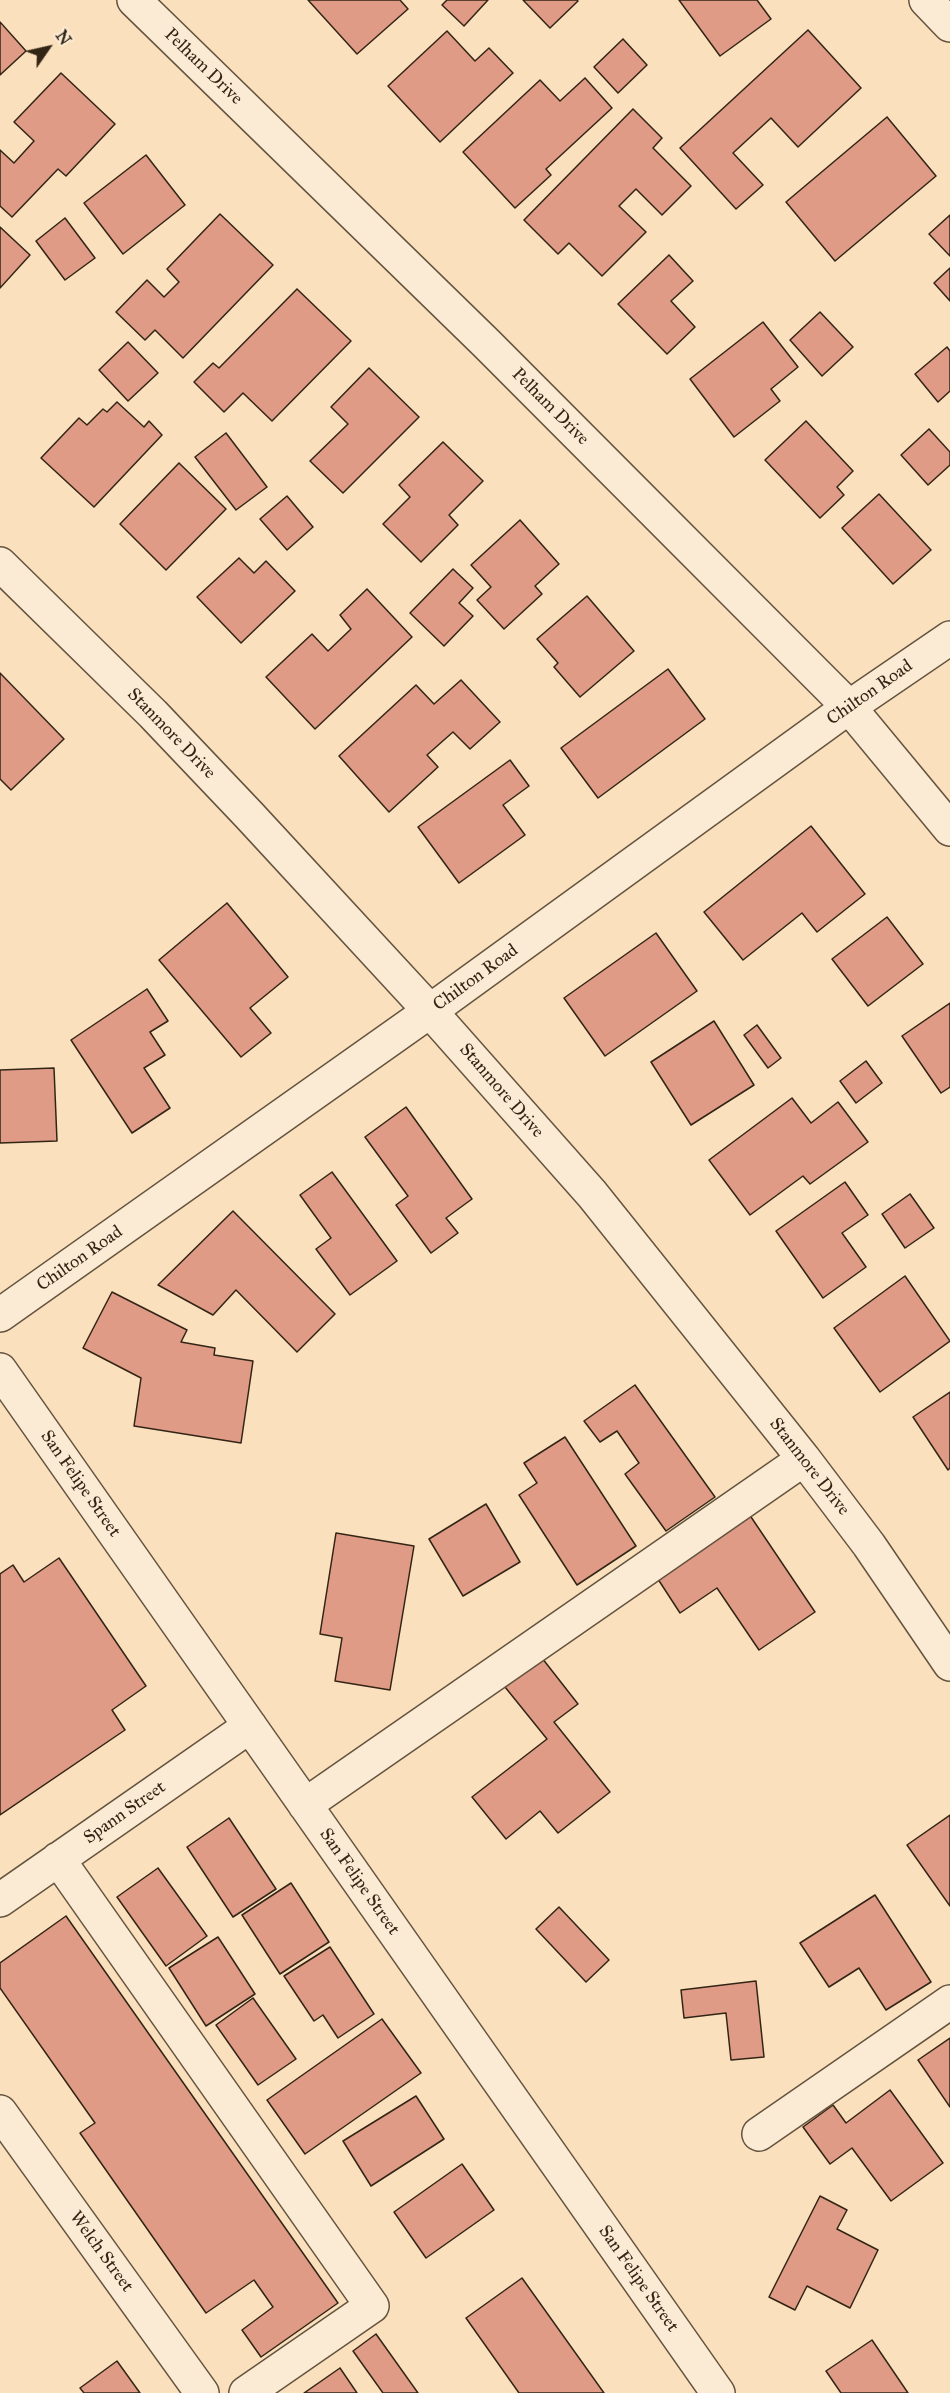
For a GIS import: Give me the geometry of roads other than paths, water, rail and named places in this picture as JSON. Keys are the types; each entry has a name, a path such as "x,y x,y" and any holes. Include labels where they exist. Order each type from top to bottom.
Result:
{"street":[{"name":"Pelham Drive","path":"134,0 486,343 849,707 950,829"},
{"path":"926,0 950,25"},
{"name":"Stanmore Drive","path":"3,572 153,714 241,806 430,1011 592,1194 804,1459 869,1545 950,1664"},
{"name":"Chilton Road","path":"0,1315 430,1011 849,707 950,638"},
{"name":"San Felipe Street","path":"0,1370 718,2393"},
{"path":"305,1805 804,1459"},
{"name":"Spann Street","path":"0,1900 250,1726"},
{"path":"58,1859 372,2306 246,2393"},
{"path":"759,2134 950,2002"},
{"name":"Welch Street","path":"0,2112 202,2393"}]}
